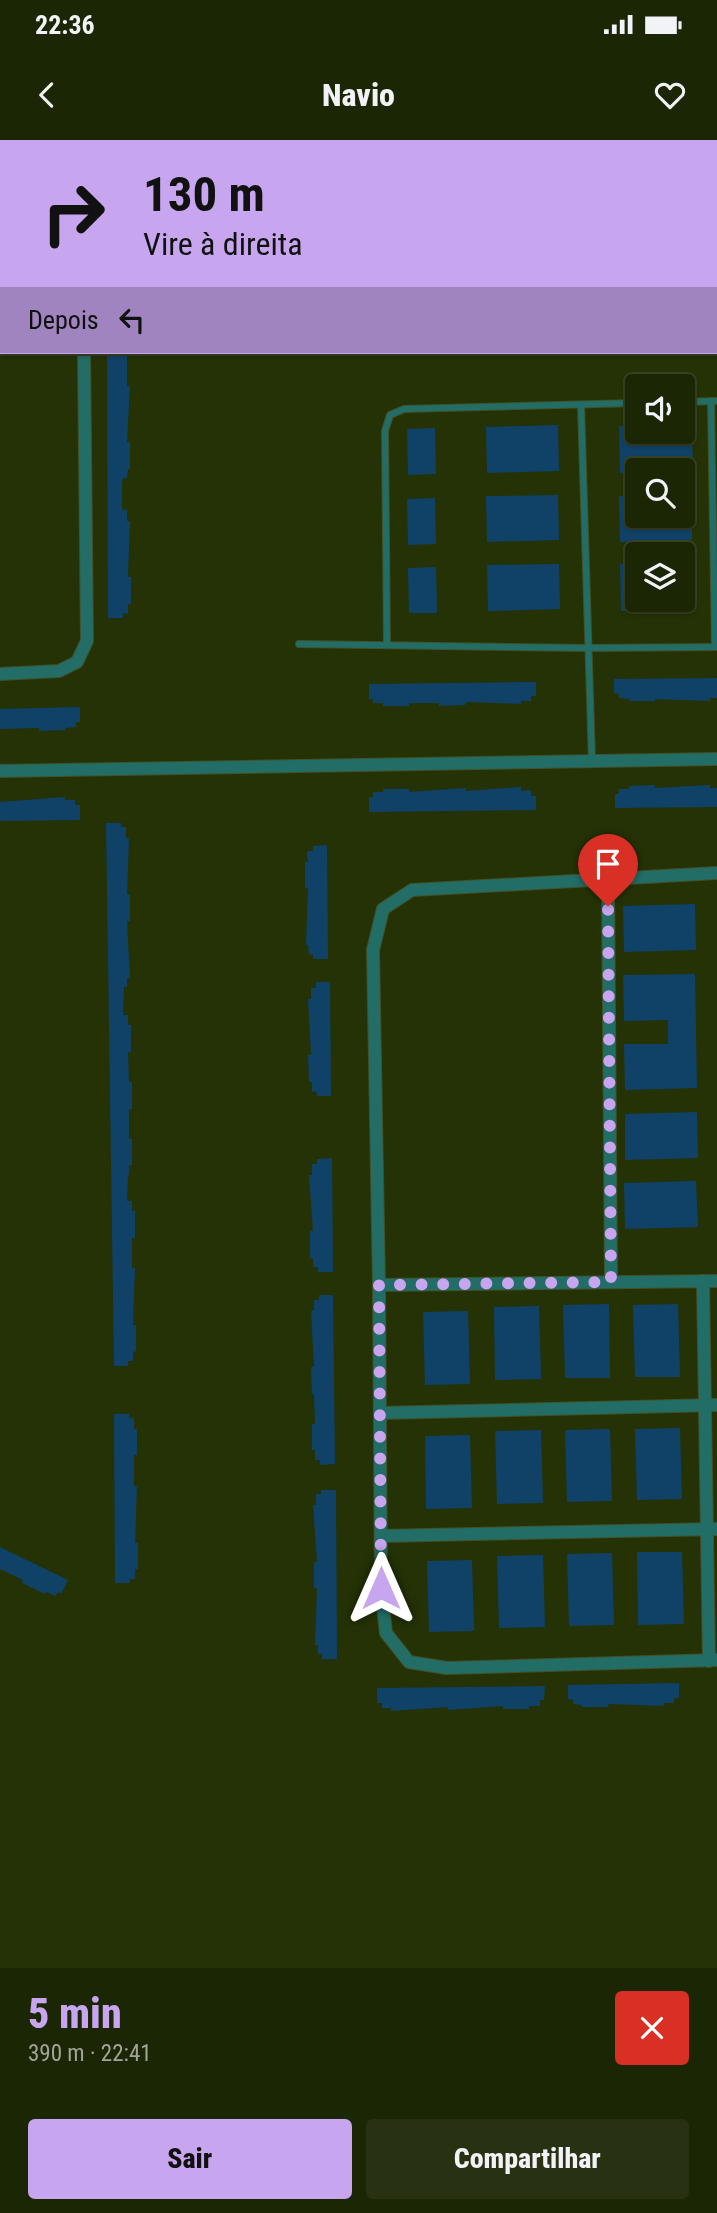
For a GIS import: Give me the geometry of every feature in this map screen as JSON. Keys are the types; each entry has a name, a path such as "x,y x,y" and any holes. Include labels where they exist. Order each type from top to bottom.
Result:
{"street":[{"path":"0,674 59,671 77,662 87,641 84,354"},
{"path":"0,771 717,759"},
{"path":"703,1281 711,1405 713,1660 447,1668 409,1662 386,1633 381,1588 373,950 383,909 412,890 717,873"},
{"path":"608,879 611,1282"},
{"path":"379,1285 717,1281"},
{"path":"380,1413 711,1405"},
{"path":"381,1536 712,1529"}],"lane":[{"path":"299,644 716,647 714,401 695,402"},
{"path":"387,645 384,431 390,415 404,410 625,403"},
{"path":"581,405 592,762"}],"building":[{"path":"107,354 127,354 127,386 130,386 127,442 130,442 130,469 122,483 122,510 127,510 127,521 130,521 128,577 131,577 131,604 128,604 128,614 123,613 123,618 108,618"},
{"path":"558,425 559,471 487,473 486,427"},
{"path":"619,426 625,426 625,444 692,444 693,458 625,458 625,473 620,473"},
{"path":"435,428 436,474 408,475 407,429"},
{"path":"558,495 559,540 487,542 486,496"},
{"path":"619,496 625,496 625,528 692,528 692,540 620,542"},
{"path":"435,498 436,544 408,545 407,499"},
{"path":"559,564 560,609 488,611 487,565"},
{"path":"620,564 625,564 625,611 621,611"},
{"path":"436,567 437,613 409,613 408,568"},
{"path":"717,678 717,698 710,698 710,701 629,701 614,693 614,679"},
{"path":"536,682 536,696 531,696 531,701 521,701 521,704 466,702 465,705 409,703 409,706 383,706 383,703 373,703 373,699 369,699 369,684"},
{"path":"80,707 80,722 76,722 76,727 39,731 39,728 0,729 0,709"},
{"path":"655,785 655,788 710,785 710,788 717,788 717,807 615,808 615,794 619,794 619,789"},
{"path":"521,787 521,791 531,790 531,796 536,796 536,810 369,812 369,797 373,797 373,792 383,792 383,789 409,789 409,792"},
{"path":"65,797 65,800 75,800 75,805 80,805 80,820 0,821 0,802"},
{"path":"106,823 121,823 121,827 126,827 126,838 129,838 127,894 130,895 130,921 127,921 130,978 127,978 127,987 124,987 123,1015 128,1015 128,1025 131,1025 131,1052 128,1052 129,1082 132,1082 129,1139 132,1139 132,1165 129,1165 127,1201 132,1201 132,1211 135,1211 132,1268 135,1268 133,1325 136,1325 136,1351 133,1352 133,1361 128,1361 128,1366 114,1366"},
{"path":"327,845 328,959 313,959 313,954 309,955 306,945 308,888 305,888 305,862 308,862 307,851 313,851 313,846"},
{"path":"695,904 696,950 624,952 623,906"},
{"path":"695,974 697,1088 625,1090 624,1044 668,1044 668,1020 624,1021 623,975"},
{"path":"316,982 330,982 331,1096 317,1096 316,1091 312,1092 312,1082 309,1082 308,1055 311,1055 308,999 311,999 311,988 316,988"},
{"path":"697,1112 698,1158 625,1160 625,1114"},
{"path":"332,1158 333,1272 318,1272 318,1267 313,1267 313,1258 310,1258 310,1231 313,1231 309,1175 312,1175 312,1164 317,1164 317,1159"},
{"path":"696,1181 698,1227 625,1229 624,1183"},
{"path":"319,1295 333,1295 335,1464 320,1465 320,1460 315,1460 315,1450 312,1450 312,1424 315,1424 311,1367 314,1367 311,1311 314,1310 314,1300 319,1300"},
{"path":"609,1304 610,1378 565,1378 563,1305"},
{"path":"678,1304 680,1377 635,1377 633,1305"},
{"path":"539,1306 541,1379 495,1380 494,1307"},
{"path":"468,1311 470,1384 425,1385 423,1312"},
{"path":"114,1414 129,1414 129,1418 134,1418 134,1429 137,1429 134,1486 137,1486 135,1543 138,1543 138,1569 135,1569 135,1579 130,1579 130,1583 115,1583"},
{"path":"680,1428 682,1499 637,1500 635,1429"},
{"path":"610,1429 612,1501 567,1502 565,1430"},
{"path":"541,1430 543,1503 497,1504 495,1431"},
{"path":"470,1435 472,1508 426,1509 425,1436"},
{"path":"321,1490 336,1490 337,1659 322,1659 322,1654 318,1654 318,1645 315,1645 317,1588 314,1588 314,1562 317,1562 313,1505 316,1505 316,1494 321,1494"},
{"path":"0,1547 68,1580 61,1594 45,1594 0,1569"},
{"path":"637,1552 682,1552 684,1624 638,1625"},
{"path":"612,1553 614,1625 569,1626 567,1554"},
{"path":"543,1555 545,1627 499,1628 497,1556"},
{"path":"472,1560 474,1631 429,1632 427,1561"},
{"path":"679,1683 679,1698 674,1698 674,1703 664,1703 664,1706 608,1704 609,1707 582,1707 568,1699 568,1685"},
{"path":"545,1686 544,1700 540,1700 540,1706 529,1706 529,1709 503,1709 503,1706 391,1711 391,1708 382,1708 382,1703 377,1703 377,1688"}],"route":[{"path":"381,1588 379,1285 611,1282 608,906"}]}
